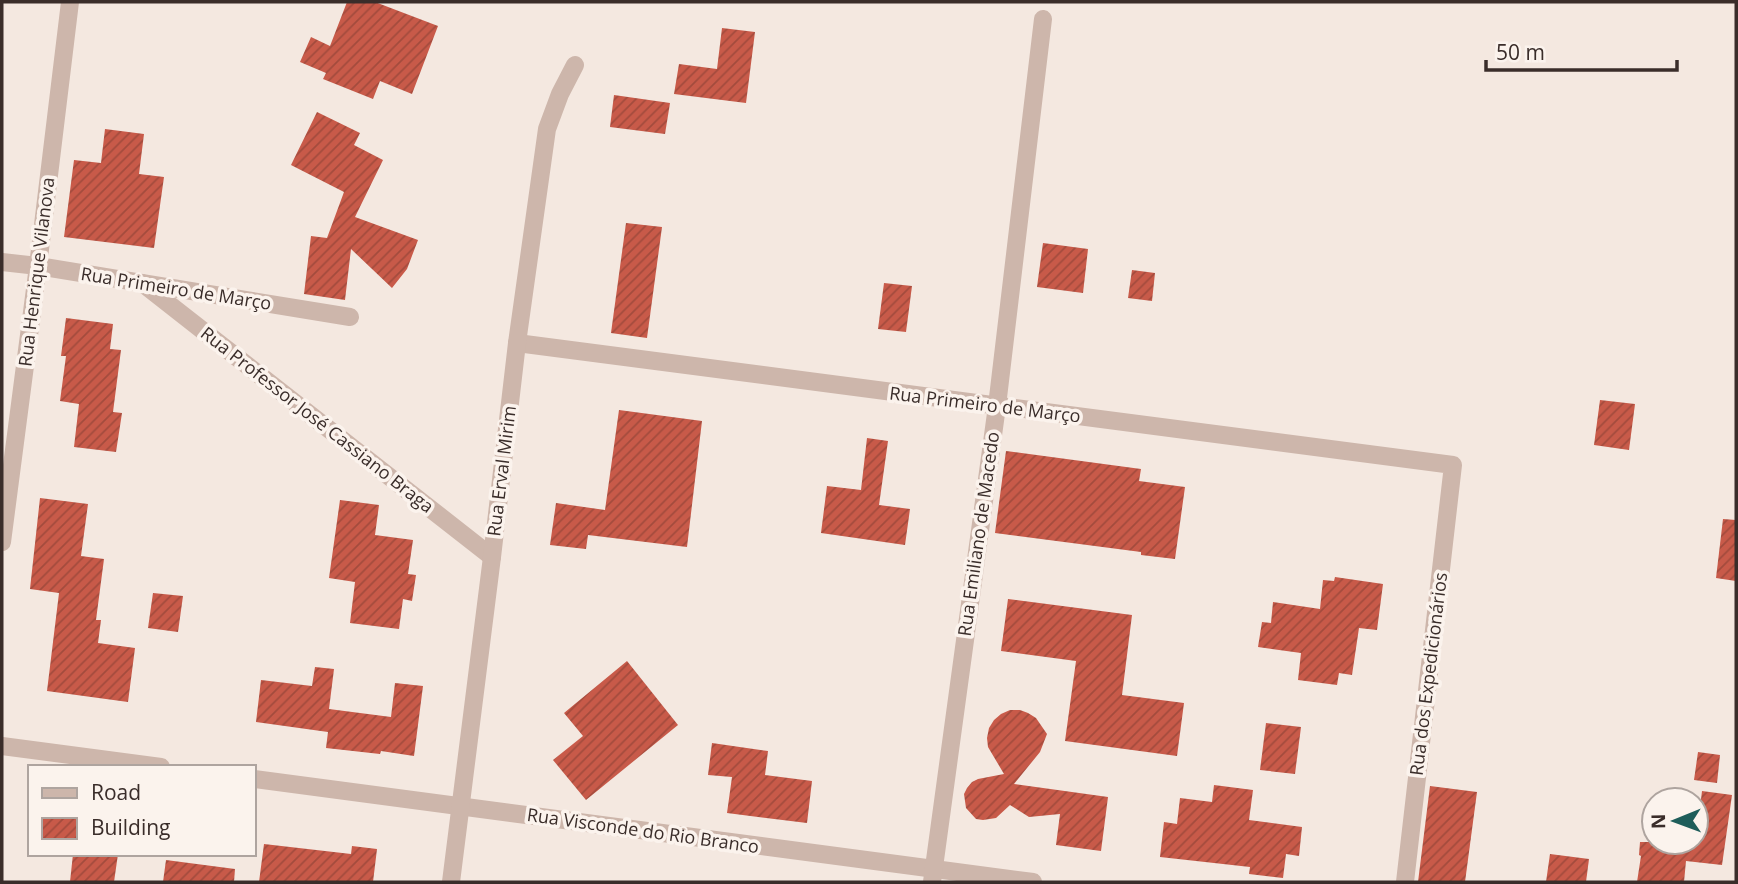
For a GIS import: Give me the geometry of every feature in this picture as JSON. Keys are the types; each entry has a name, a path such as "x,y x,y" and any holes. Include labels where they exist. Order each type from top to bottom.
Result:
{"street":[{"name":"Rua Henrique Vilanova","path":"2,542 70,2"},
{"name":"Rua Emiliano de Macedo","path":"932,876 996,406 1043,19"},
{"name":"Rua Erval Mirim","path":"451,882 517,343 547,130 560,94 575,65"},
{"name":"Rua Primeiro de Março","path":"2,262 350,317"},
{"name":"Rua Professor José Cassiano Braga","path":"142,283 492,557"},
{"name":"Rua Primeiro de Março","path":"517,343 1453,465"},
{"name":"Rua dos Expedicionários","path":"1405,882 1453,465"},
{"path":"2,746 145,765"},
{"name":"Rua Visconde do Rio Branco","path":"256,779 932,876 1033,882"}],"building":[{"path":"347,2 375,2 438,26 412,94 380,81 373,99 323,79 326,73 300,62 311,37 330,46"},
{"path":"722,28 755,32 746,103 674,94 679,64 717,69"},
{"path":"614,95 670,103 665,134 610,127"},
{"path":"317,112 360,133 354,145 383,160 355,217 418,240 407,269 392,288 351,249 345,300 304,294 311,236 327,238 344,192 291,165"},
{"path":"105,129 144,134 139,174 164,177 154,248 64,237 74,160 101,163"},
{"path":"626,223 662,227 647,338 611,333"},
{"path":"1043,243 1088,249 1083,293 1037,287"},
{"path":"1132,270 1155,273 1152,301 1128,298"},
{"path":"884,283 912,286 906,332 878,329"},
{"path":"66,318 113,324 110,349 121,350 113,412 122,413 116,452 74,447 79,404 60,401 66,356 61,356"},
{"path":"1600,400 1635,404 1629,450 1594,445"},
{"path":"619,410 702,421 687,547 588,535 586,549 550,545 556,503 605,510"},
{"path":"867,438 888,441 879,505 910,509 905,545 821,533 827,486 861,490"},
{"path":"1006,451 1141,469 1139,481 1185,487 1175,559 995,533"},
{"path":"40,498 88,504 81,556 104,559 96,620 101,620 98,643 135,648 128,702 47,691 59,593 30,589"},
{"path":"340,500 379,505 375,535 413,540 408,574 416,575 412,601 403,599 399,629 350,623 355,582 329,578"},
{"path":"1723,519 1736,520 1736,581 1716,578"},
{"path":"1335,577 1383,584 1377,630 1359,628 1352,675 1339,673 1337,685 1298,680 1301,653 1258,647 1262,622 1271,623 1273,602 1320,609 1323,580 1334,581"},
{"path":"153,593 183,596 178,632 148,628"},
{"path":"1008,599 1132,615 1122,695 1184,703 1177,756 1065,741 1076,661 1001,651"},
{"path":"627,661 678,725 586,800 553,760 583,736 564,713"},
{"path":"315,667 334,669 329,709 391,717 395,683 423,686 414,756 326,748 328,732 256,722 261,680 312,686"},
{"path":"1010,710 1020,710 1036,718 1047,734 1040,752 1014,784 1108,797 1101,851 1056,845 1060,814 1029,817 1010,805 996,818 983,820 976,819 966,808 964,794 972,782 1004,774 988,747 987,738 994,720"},
{"path":"1266,723 1301,727 1295,774 1260,770"},
{"path":"712,743 768,751 765,775 812,781 807,823 727,813 732,777 708,775"},
{"path":"1698,752 1720,755 1717,783 1694,780"},
{"path":"1214,785 1253,790 1249,820 1302,827 1299,856 1286,854 1283,878 1249,874 1250,867 1160,857 1164,822 1177,824 1180,798 1212,802"},
{"path":"1430,786 1477,792 1465,882 1418,882"},
{"path":"1710,792 1732,795 1722,865 1686,861 1684,882 1637,882 1641,856 1710,856"},
{"path":"264,844 351,854 352,846 377,849 373,882 259,882"},
{"path":"1550,854 1589,859 1586,882 1546,882"},
{"path":"73,856 118,856 114,882 70,882"},
{"path":"166,860 235,869 234,882 163,882"}]}
